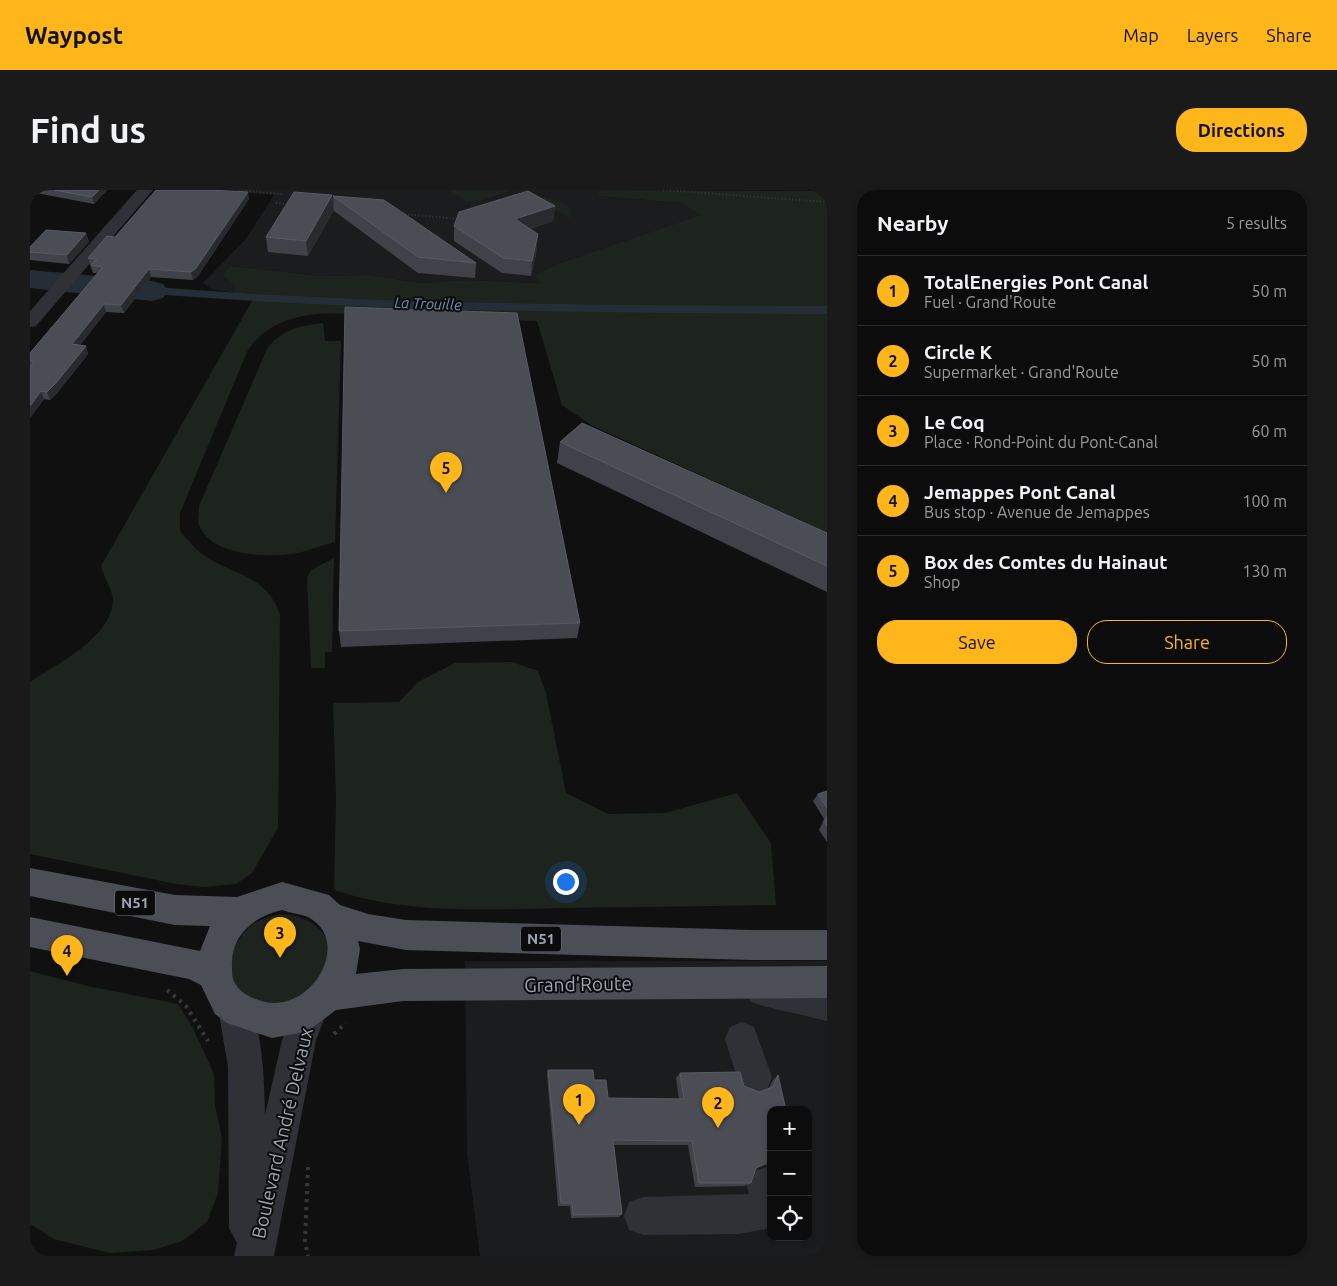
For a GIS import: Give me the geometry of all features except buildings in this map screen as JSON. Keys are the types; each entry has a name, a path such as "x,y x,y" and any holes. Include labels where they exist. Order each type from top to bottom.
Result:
{"main road":[{"name":"N51","path":"30,882 176,910 241,912"},
{"path":"282,896 311,901 323,908 333,918 340,930 345,957 342,971 324,1013 271,1021 250,1017 234,1008 222,994 215,974 214,958 218,943 226,928 241,912 261,901 282,896"},
{"name":"N51","path":"333,918 368,930 406,935 751,945 827,945"},
{"path":"30,932 194,964 215,974"},
{"name":"Grand'Route","path":"324,1013 362,989 403,986 827,982"}],"street":[{"path":"30,322 145,190"},
{"path":"751,945 827,938"},
{"path":"725,982 827,1004"},
{"name":"Boulevard André Delvaux","path":"234,1008 246,1067 250,1256"},
{"name":"Boulevard André Delvaux","path":"254,1256 299,1040 324,1013"},
{"path":"742,1039 754,1076"},
{"path":"643,1216 739,1215 767,1201"}],"path":[{"path":"239,190 282,194"},
{"path":"663,190 827,202"},
{"path":"276,203 294,205"},
{"path":"399,216 395,213 468,219"},
{"path":"160,986 175,995 192,1012 211,1046"},
{"path":"324,1013 347,1023 356,1019"},
{"path":"308,1159 305,1240 308,1256"}],"shaded area":[{"path":"216,190 449,190 479,202 512,190 599,190 598,196 682,203 702,215 557,264 536,275 540,283 464,280 420,283 369,275 320,276 232,266 225,279 234,284 235,293 211,289 203,283 245,240 274,195"},
{"path":"449,190 512,190 479,202 466,201"},
{"path":"599,190 827,191 827,542 808,524 591,425 562,405 537,321 333,314 313,315 287,320 257,338 247,352 180,513 180,528 186,538 212,561 252,580 263,588 273,599 280,615 278,828 252,873 236,884 204,887 176,884 30,854 30,682 82,648 104,625 111,613 113,596 101,566 256,294 235,293 234,284 225,279 223,274 231,266 320,276 369,275 420,283 464,280 540,283 535,275 557,264 701,215 682,203 598,196"},
{"path":"533,196 563,203 571,210 570,218"},
{"path":"323,323 325,341 341,341 335,542 286,555 242,553 216,544 206,536 199,525 199,506 267,349 272,342 285,333 299,327"},
{"path":"334,558 332,652 325,652 325,668 311,668 307,578 311,570"},
{"path":"512,662 538,671 546,693 566,793 608,814 665,813 737,793 771,843 776,905 474,910 417,907 389,903 361,898 334,890 336,798 333,703 399,702 418,682 455,663"},
{"path":"279,914 305,919 319,928 328,943 330,952 322,983 278,1008 256,1003 245,998 233,981 231,961 233,951 243,933 257,922"},
{"path":"465,961 827,961 827,1256 480,1256 467,1152"},
{"path":"30,971 88,986 178,1004 193,1028 214,1074 215,1105 222,1139 218,1193 207,1222 182,1241 153,1250 110,1253 54,1239 30,1224"}],"water":[{"path":"87,281 179,289 364,299 549,304 827,306 827,314 640,313 267,302 81,288"}],"waterway":[{"name":"La Trouille","path":"30,279 152,291"}],"place":[{"name":"Box des Comtes du Hainaut","path":"446,493"},
{"name":"Le Coq","path":"280,958"},
{"name":"Jemappes Pont Canal","path":"67,976"},
{"name":"TotalEnergies Pont Canal","path":"579,1125"},
{"name":"Circle K","path":"718,1128"}]}
